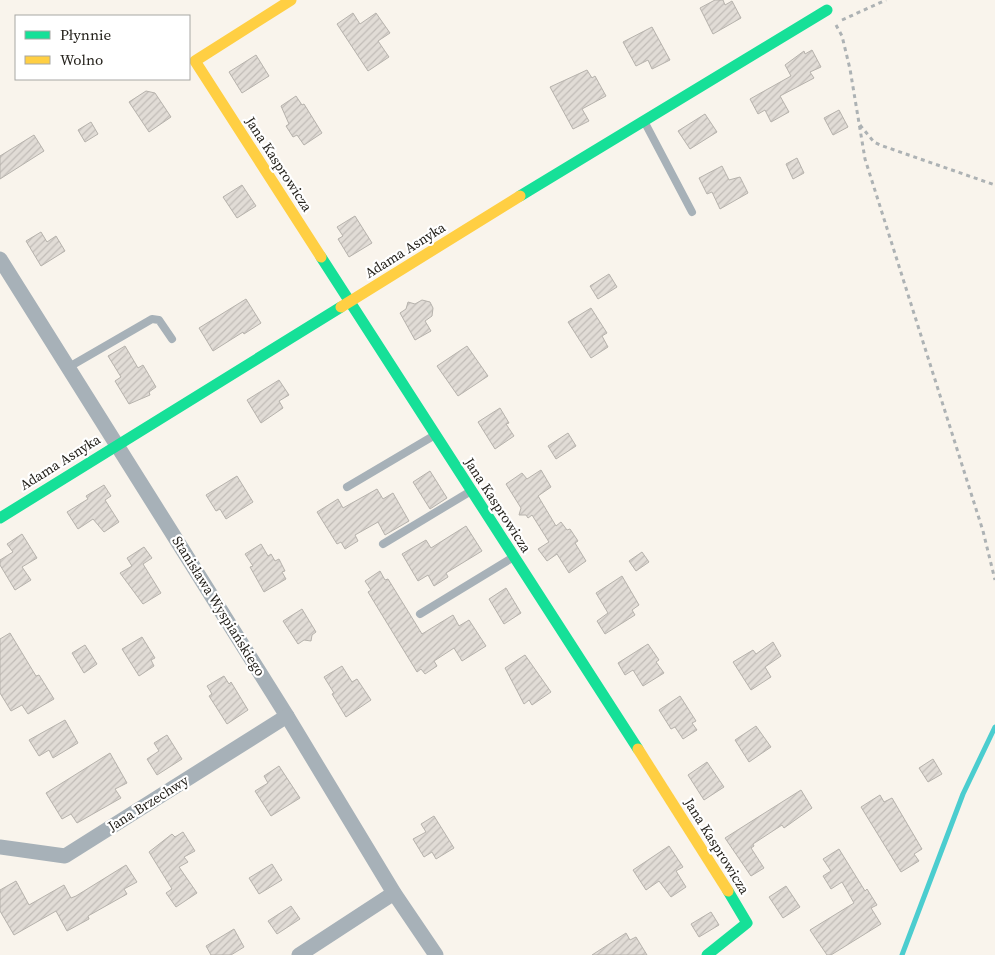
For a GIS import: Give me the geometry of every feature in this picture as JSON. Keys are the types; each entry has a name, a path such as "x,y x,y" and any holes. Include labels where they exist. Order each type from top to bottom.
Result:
{"street":[{"name":"Jana Kasprowicza","path":"291,0 195,61 348,302 692,831 747,922 707,955"},
{"name":"Adama Asnyka","path":"0,518 644,120 827,10"},
{"name":"Stanisława Wyspiańskiego","path":"0,259 118,444 287,716 394,893 436,955"},
{"name":"Jana Brzechwy","path":"0,847 65,856 287,716"},
{"path":"299,955 394,893"}],"lane":[{"path":"644,120 692,212"},
{"path":"69,367 152,319 159,320 172,339"},
{"path":"346,487 435,435"},
{"path":"383,544 471,491"},
{"path":"420,614 514,557"}],"path":[{"path":"886,0 835,23 842,36 865,159 983,531 995,580"},
{"path":"859,124 874,142 880,145 995,185"}],"building":[{"path":"715,0 723,0 725,5 732,1 741,18 713,34 700,8"},
{"path":"353,13 360,24 376,13 390,33 378,41 389,57 368,71 337,24"},
{"path":"652,27 670,60 652,69 648,60 636,66 623,42"},
{"path":"812,50 821,67 810,72 814,78 780,96 789,112 771,122 765,110 758,114 750,99 791,76 785,65 804,51 805,54"},
{"path":"256,55 269,76 242,93 229,72"},
{"path":"587,70 592,78 595,76 606,96 582,109 589,121 573,129 550,87"},
{"path":"146,91 155,93 171,117 149,132 129,102"},
{"path":"296,96 302,105 304,104 322,133 304,145 297,135 293,137 286,126 289,124 281,106"},
{"path":"839,110 848,127 833,135 824,118"},
{"path":"705,114 717,132 690,149 678,131"},
{"path":"91,122 98,134 85,142 78,130"},
{"path":"34,135 44,151 0,179 0,156"},
{"path":"797,158 804,173 793,179 786,164"},
{"path":"722,166 729,180 740,177 748,193 720,209 712,192 707,194 699,178"},
{"path":"242,185 256,206 237,218 223,197"},
{"path":"355,216 372,243 349,257 338,239 343,236 337,227"},
{"path":"41,232 47,242 56,236 65,251 41,266 26,241"},
{"path":"609,274 617,287 598,299 590,286"},
{"path":"246,299 261,323 213,351 199,328"},
{"path":"422,300 430,302 433,308 432,316 425,321 431,331 415,340 400,313 406,309 408,302 415,304"},
{"path":"591,308 607,333 602,336 608,347 591,358 568,322"},
{"path":"125,346 138,368 143,365 156,387 149,392 150,395 129,404 115,381 121,377 108,356"},
{"path":"467,346 488,376 458,396 437,366"},
{"path":"279,380 289,395 279,401 283,408 261,423 247,400"},
{"path":"500,408 509,423 506,424 514,436 495,449 478,422"},
{"path":"568,433 576,446 556,459 548,446"},
{"path":"541,470 551,487 538,496 556,526 561,522 567,530 570,529 578,541 575,543 586,561 569,573 557,554 547,561 538,549 549,542 532,515 528,518 526,515 519,515 521,508 506,484 522,473 527,479"},
{"path":"430,471 447,498 430,509 413,482"},
{"path":"237,476 253,502 226,519 220,509 216,511 206,495"},
{"path":"104,485 111,496 105,500 119,522 104,532 93,519 78,529 67,512 88,499 86,496"},
{"path":"377,489 383,499 393,493 409,521 385,535 378,522 355,535 358,541 345,549 341,542 337,544 317,512 338,499 343,508"},
{"path":"466,526 482,551 446,573 448,577 434,586 428,575 418,581 402,554 426,540 431,548"},
{"path":"22,534 37,558 22,567 31,580 15,590 0,565 0,560 13,552 7,544"},
{"path":"261,544 268,556 271,554 275,561 279,559 285,571 282,572 286,579 264,592 250,567 253,566 245,554"},
{"path":"144,547 152,558 143,564 161,593 143,604 120,573 132,566 127,558"},
{"path":"642,552 649,562 636,571 629,561"},
{"path":"380,571 385,580 388,579 422,634 453,615 459,626 469,620 486,646 462,661 454,648 434,661 437,666 425,674 421,669 417,672 368,592 371,590 365,581"},
{"path":"622,576 639,605 632,610 635,615 605,634 597,621 608,613 596,593"},
{"path":"506,588 521,613 504,624 489,599"},
{"path":"302,609 316,632 312,635 311,641 304,640 298,644 283,621"},
{"path":"10,633 36,676 39,675 54,699 28,714 22,705 11,711 0,693 0,639"},
{"path":"142,637 155,658 151,660 154,666 139,676 122,649"},
{"path":"773,642 781,656 765,667 771,677 751,690 733,662 753,650 756,654"},
{"path":"648,644 659,660 656,662 664,673 643,686 633,670 625,675 618,663"},
{"path":"85,645 97,664 84,673 72,653"},
{"path":"525,655 551,692 532,705 529,700 524,704 505,668"},
{"path":"342,666 352,682 357,679 371,700 346,717 324,677"},
{"path":"224,676 229,684 231,682 248,710 227,724 209,696 212,694 207,686"},
{"path":"680,696 696,721 692,723 697,730 683,739 675,727 671,729 659,710"},
{"path":"65,720 78,743 53,758 49,750 39,756 29,740"},
{"path":"756,726 771,747 749,762 735,740"},
{"path":"167,735 182,759 157,775 147,759 159,751 154,743"},
{"path":"110,753 127,783 115,789 121,798 77,823 71,814 62,819 46,793"},
{"path":"933,759 942,774 928,782 919,768"},
{"path":"707,762 724,787 704,800 688,775"},
{"path":"279,766 300,798 271,816 255,791 268,783 264,776"},
{"path":"801,790 812,808 784,828 782,825 753,844 754,846 751,848 764,868 751,876 725,838"},
{"path":"880,795 884,802 892,798 922,849 914,854 919,861 901,872 861,807"},
{"path":"434,816 454,848 436,859 432,852 424,857 413,839 426,832 421,824"},
{"path":"183,832 195,851 184,857 188,862 179,867 197,893 176,907 166,893 172,889 149,852 172,834 175,837"},
{"path":"669,846 683,867 676,871 686,887 671,897 659,881 646,890 633,870"},
{"path":"839,849 865,891 867,889 877,905 871,908 881,924 831,955 827,955 810,930 854,903 842,882 831,889 823,876 831,871 823,859"},
{"path":"272,864 282,880 259,894 249,878"},
{"path":"126,865 137,882 124,889 127,894 88,916 89,919 67,931 56,911 14,935 0,911 0,890 16,881 29,905 64,885 71,898 76,896"},
{"path":"786,886 800,907 783,918 769,897"},
{"path":"291,906 300,919 277,934 268,921"},
{"path":"711,912 719,925 699,937 691,924"},
{"path":"234,929 244,947 231,955 211,955 206,946"},
{"path":"626,933 630,940 636,937 647,955 592,955"}],"waterway":[{"path":"902,955 963,794 995,727"}],"traffic: fast":[{"path":"520,196 827,10"},
{"path":"321,257 638,749"},
{"path":"0,518 341,307"},
{"path":"707,955 747,923 728,891"}],"traffic: slow":[{"path":"291,0 195,61 321,257"},
{"path":"341,307 520,196"},
{"path":"638,749 728,891"}]}
